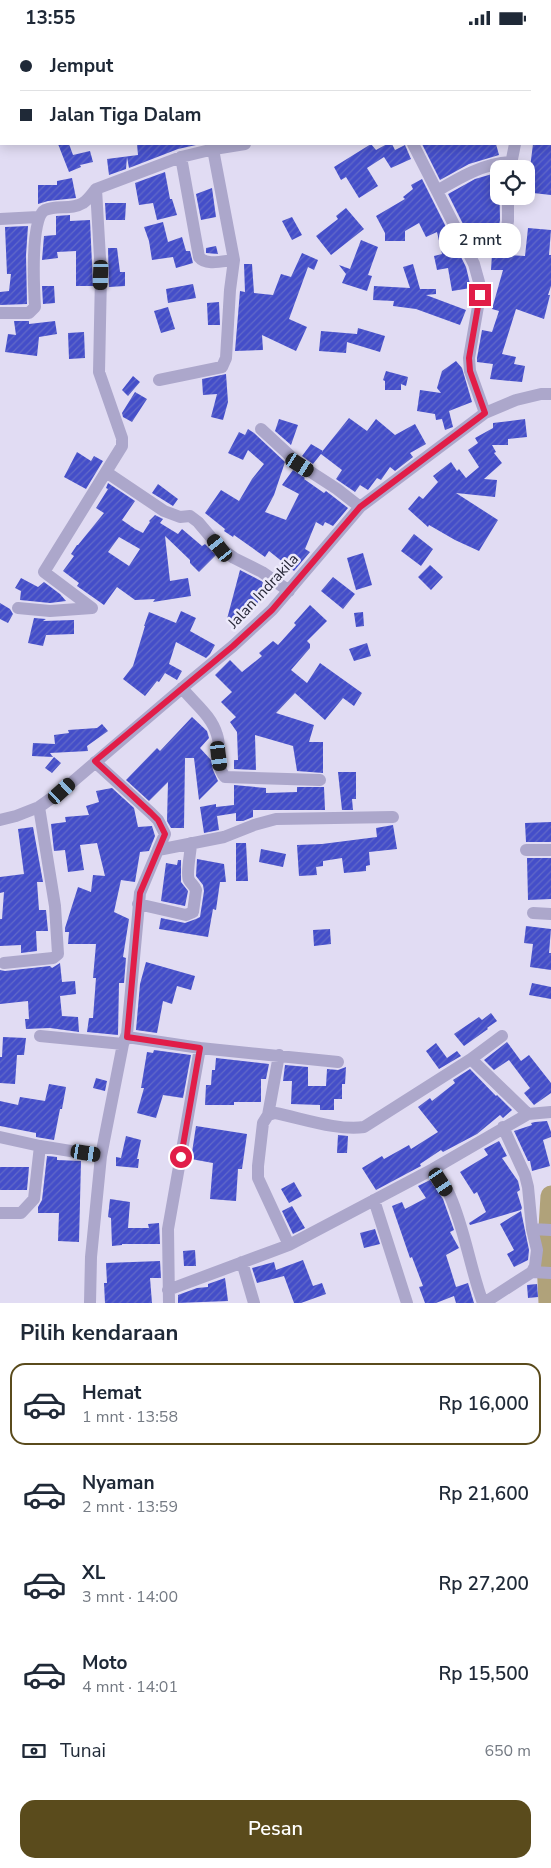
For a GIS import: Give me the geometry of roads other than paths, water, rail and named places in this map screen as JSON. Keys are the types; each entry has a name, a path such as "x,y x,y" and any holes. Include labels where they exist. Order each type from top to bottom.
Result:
{"street":[{"path":"0,313 29,313 35,307 34,234 38,217 46,209 72,207 84,203 96,189 213,146 229,145"},
{"path":"414,145 466,249 476,273 480,295 469,364 485,413"},
{"path":"511,160 516,145"},
{"path":"159,381 222,367 224,363 234,259 213,146"},
{"path":"181,157 199,257 202,261 206,262 234,259"},
{"path":"437,191 474,171 490,166"},
{"path":"18,608 50,611 92,608 44,572 122,446 122,438 99,372 101,275 96,189"},
{"path":"466,249 499,241 505,237 508,205"},
{"path":"0,219 38,217"},
{"name":"Jalan Indrakila","path":"0,820 39,807 62,791 182,687 233,646 272,610 360,507 485,413 516,400 541,394 551,394"},
{"path":"261,429 300,465 360,507"},
{"path":"106,472 164,511 180,517 190,516 198,522 220,548 234,559 262,572 289,591"},
{"path":"182,687 208,717 216,731 221,771 225,777 320,780"},
{"path":"90,1303 91,1257 101,1156 125,1040 138,904 140,893 165,834 158,820 95,761"},
{"path":"4,963 53,958 58,955 59,951 39,807"},
{"path":"158,849 224,837 254,825 276,819 393,817"},
{"path":"138,904 186,915 192,912 196,889 188,876 191,843"},
{"path":"526,850 551,850"},
{"path":"533,913 551,915"},
{"path":"40,1036 125,1040 338,1062"},
{"path":"268,1115 274,1113 335,1127 364,1127 472,1059 502,1036"},
{"path":"200,1048 168,1229 168,1297 242,1262 290,1245 433,1169 528,1114 550,1112"},
{"path":"279,1055 268,1115 263,1123 258,1179 290,1245"},
{"path":"472,1059 528,1114"},
{"path":"503,1127 525,1175 528,1187 537,1257 534,1273"},
{"path":"0,1137 101,1156"},
{"path":"0,1213 21,1213 34,1199 40,1146"},
{"path":"433,1169 449,1194 458,1215 474,1277 484,1303 534,1273 551,1273"},
{"path":"374,1201 408,1303"},
{"path":"534,1229 551,1230"},
{"path":"242,1262 254,1303"}],"waterway":[{"path":"549,1303 547,1260 551,1196"}]}
